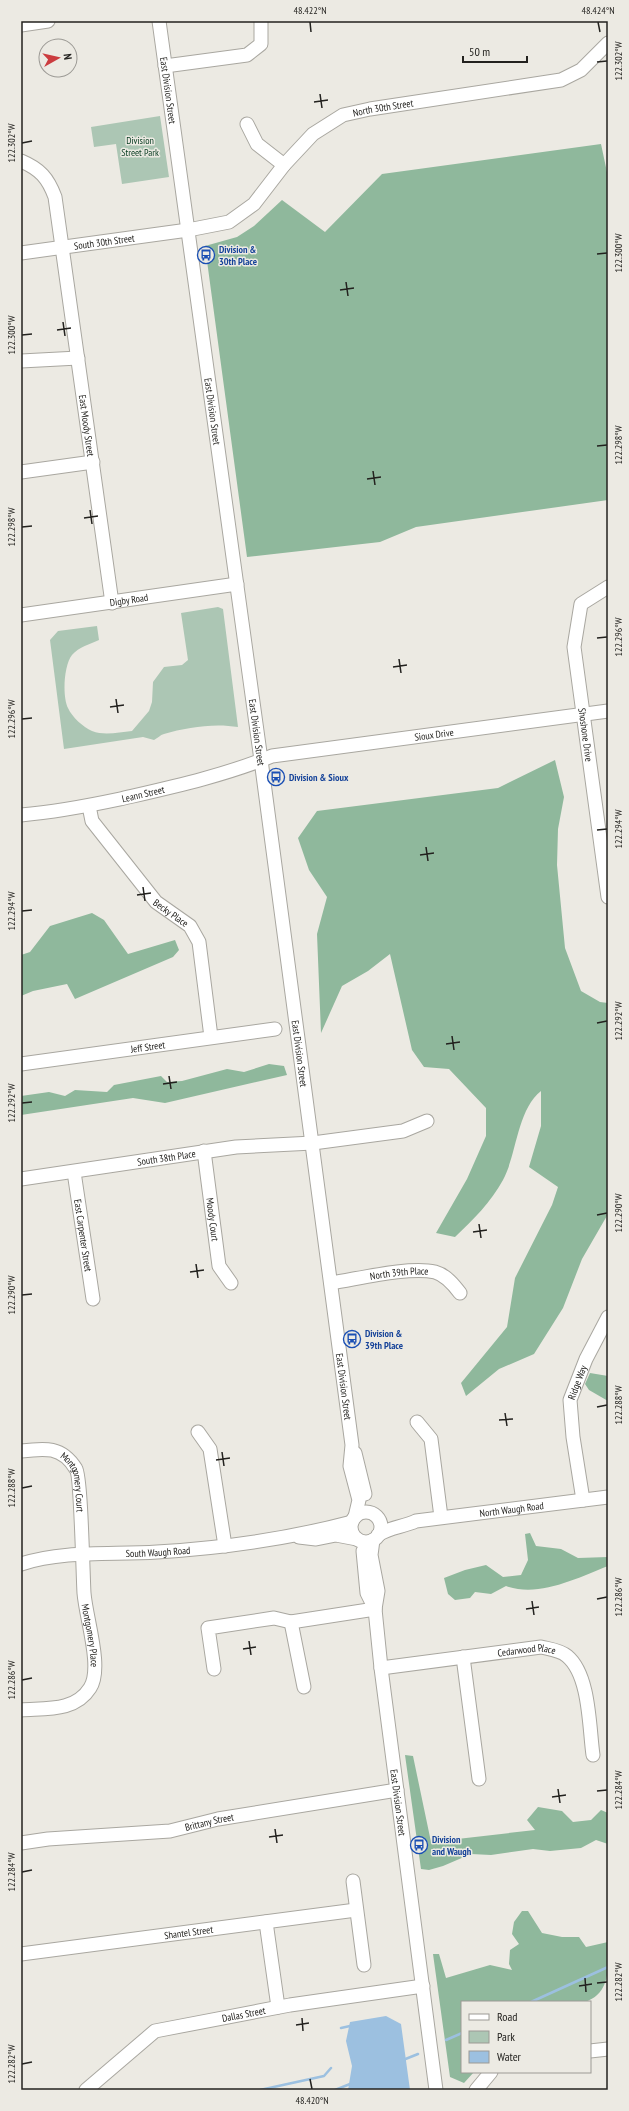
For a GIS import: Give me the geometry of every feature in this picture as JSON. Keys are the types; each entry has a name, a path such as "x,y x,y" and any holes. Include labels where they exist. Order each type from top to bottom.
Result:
{"street":[{"path":"21,25 48,21"},
{"name":"East Division Street","path":"159,21 313,1143 352,1445 360,1467 368,1506 377,1517"},
{"path":"165,66 247,55 261,44 261,21"},
{"name":"North 30th Street","path":"188,230 229,222 254,204 284,165 313,134 343,115 370,109 561,80 581,70 605,51"},
{"path":"247,124 257,144 284,165"},
{"name":"East Moody Street","path":"21,161 44,174 55,197 112,603"},
{"name":"South 30th Street","path":"21,253 188,230"},
{"path":"21,361 78,358"},
{"path":"21,472 93,462"},
{"name":"Digby Road","path":"21,615 237,584"},
{"name":"Shoshone Drive","path":"608,588 581,604 574,647 608,897"},
{"name":"Sioux Drive","path":"261,760 272,756 608,711"},
{"name":"Leann Street","path":"21,815 89,806 159,791 261,760"},
{"name":"Becky Place","path":"89,806 92,821 156,902 190,926 199,942 211,1037"},
{"name":"Jeff Street","path":"21,1064 275,1029"},
{"name":"South 38th Place","path":"21,1179 204,1152 236,1148 313,1143 403,1131 427,1121"},
{"name":"Moody Court","path":"204,1152 219,1266 231,1283"},
{"name":"East Carpenter Street","path":"74,1172 93,1299"},
{"name":"North 39th Place","path":"331,1283 411,1271 436,1272 453,1283 460,1293"},
{"name":"Ridge Way","path":"583,1500 573,1437 570,1400 586,1359 608,1317"},
{"path":"417,1422 431,1438 441,1517"},
{"path":"198,1432 210,1449 225,1546"},
{"name":"East Division Street","path":"352,1445 350,1466 358,1500 354,1519"},
{"name":"Montgomery Court","path":"21,1451 46,1448 63,1454 78,1470 81,1554"},
{"name":"North Waugh Road","path":"377,1517 394,1520 441,1517 608,1497"},
{"path":"364,1512 377,1517 381,1525 367,1539 351,1529 354,1519 364,1512"},
{"name":"South Waugh Road","path":"21,1564 81,1554 170,1551 225,1546 296,1536 354,1519"},
{"name":"North Waugh Road","path":"367,1539 388,1529 404,1526 410,1519"},
{"name":"South Waugh Road","path":"296,1536 316,1539 336,1536 367,1539"},
{"name":"East Division Street","path":"367,1539 378,1591 375,1609 381,1668 436,2090"},
{"name":"Montgomery Place","path":"21,1710 62,1707 75,1703 91,1688 95,1676 96,1664 84,1600 81,1554"},
{"path":"214,1669 208,1628 274,1618 291,1622 375,1609"},
{"path":"291,1622 304,1687"},
{"name":"Cedarwood Place","path":"381,1668 540,1647 554,1650 566,1655 576,1666 583,1680 593,1755"},
{"path":"463,1658 478,1779"},
{"name":"Brittany Street","path":"21,1843 48,1839 170,1831 218,1819 397,1790"},
{"path":"352,1881 364,1965"},
{"name":"Shantel Street","path":"21,1954 356,1910"},
{"path":"266,1922 278,2007"},
{"name":"Dallas Street","path":"86,2090 155,2031 278,2007 423,1986"},
{"path":"591,2051 608,2049"},
{"path":"476,2090 490,2073"}],"green space":[{"name":"Division Street Park","path":"160,116 169,177 122,184 116,144 94,147 91,127"},
{"path":"601,144 608,177 608,500 416,527 380,542 247,557 205,246 237,237 254,226 282,200 325,232 382,174"},
{"path":"218,607 223,609 238,727 220,725 201,726 164,734 154,740 143,737 64,749 50,640 58,631 97,626 99,640 75,652 69,660 67,666 65,696 66,703 72,715 85,727 92,731 112,733 132,731 149,711 152,702 153,682 164,667 182,665 188,660 181,613"},
{"path":"555,760 564,797 558,829 557,865 565,948 581,991 600,1002 608,1003 608,1214 582,1259 563,1308 534,1354 499,1369 466,1396 461,1383 507,1327 515,1278 552,1205 558,1187 529,1167 541,1126 541,1091 533,1099 527,1109 518,1133 508,1169 493,1196 455,1237 436,1233 467,1179 486,1136 486,1108 449,1069 424,1067 412,1050 390,954 368,971 342,986 321,1033 317,934 327,897 309,870 298,838 317,811 498,788"},
{"path":"92,913 104,920 128,954 175,940 179,950 173,957 75,999 67,984 33,991 21,996 21,955 30,952 50,926"},
{"path":"269,1064 284,1066 287,1075 165,1103 133,1098 21,1115 21,1096 49,1092 65,1096 75,1090 107,1092 114,1085 161,1076 167,1082 182,1081 227,1069 244,1072"},
{"path":"590,1373 608,1376 608,1401 589,1390 585,1384"},
{"path":"530,1533 536,1546 561,1549 578,1558 608,1557 608,1566 571,1581 545,1588 532,1590 506,1586 491,1594 475,1592 470,1598 455,1600 448,1594 444,1578 465,1570 486,1565 503,1577 521,1575 528,1560 525,1534"},
{"path":"405,1755 413,1756 431,1842 535,1830 527,1820 538,1807 562,1811 573,1822 591,1820 601,1810 608,1813 608,1844 596,1840 581,1848 550,1851 533,1849 491,1855 471,1854 443,1866 429,1870 421,1869"},
{"path":"522,1911 528,1911 542,1933 562,1937 579,1937 586,1947 608,1942 607,1977 600,1992 594,1998 587,2001 461,2001 461,2073 473,2073 464,2083 450,2077 433,1954 439,1954 446,1978 490,1965 512,1970 509,1964 510,1950 519,1944 512,1934 514,1922"}],"water":[{"path":"386,2016 401,2024 410,2090 348,2090 352,2066 346,2041 350,2022"}],"waterway":[{"path":"533,2001 608,1967"},
{"path":"341,2028 350,2026"},
{"path":"446,2040 461,2033"},
{"path":"403,2060 418,2054"},
{"path":"260,2090 324,2076 331,2068"},
{"path":"335,2090 350,2084"}],"place":[{"name":"Division & 30th Place","path":"206,255"},
{"name":"Division & Sioux","path":"276,777"},
{"name":"Division & 39th Place","path":"352,1339"},
{"name":"Division and Waugh","path":"419,1845"}]}
